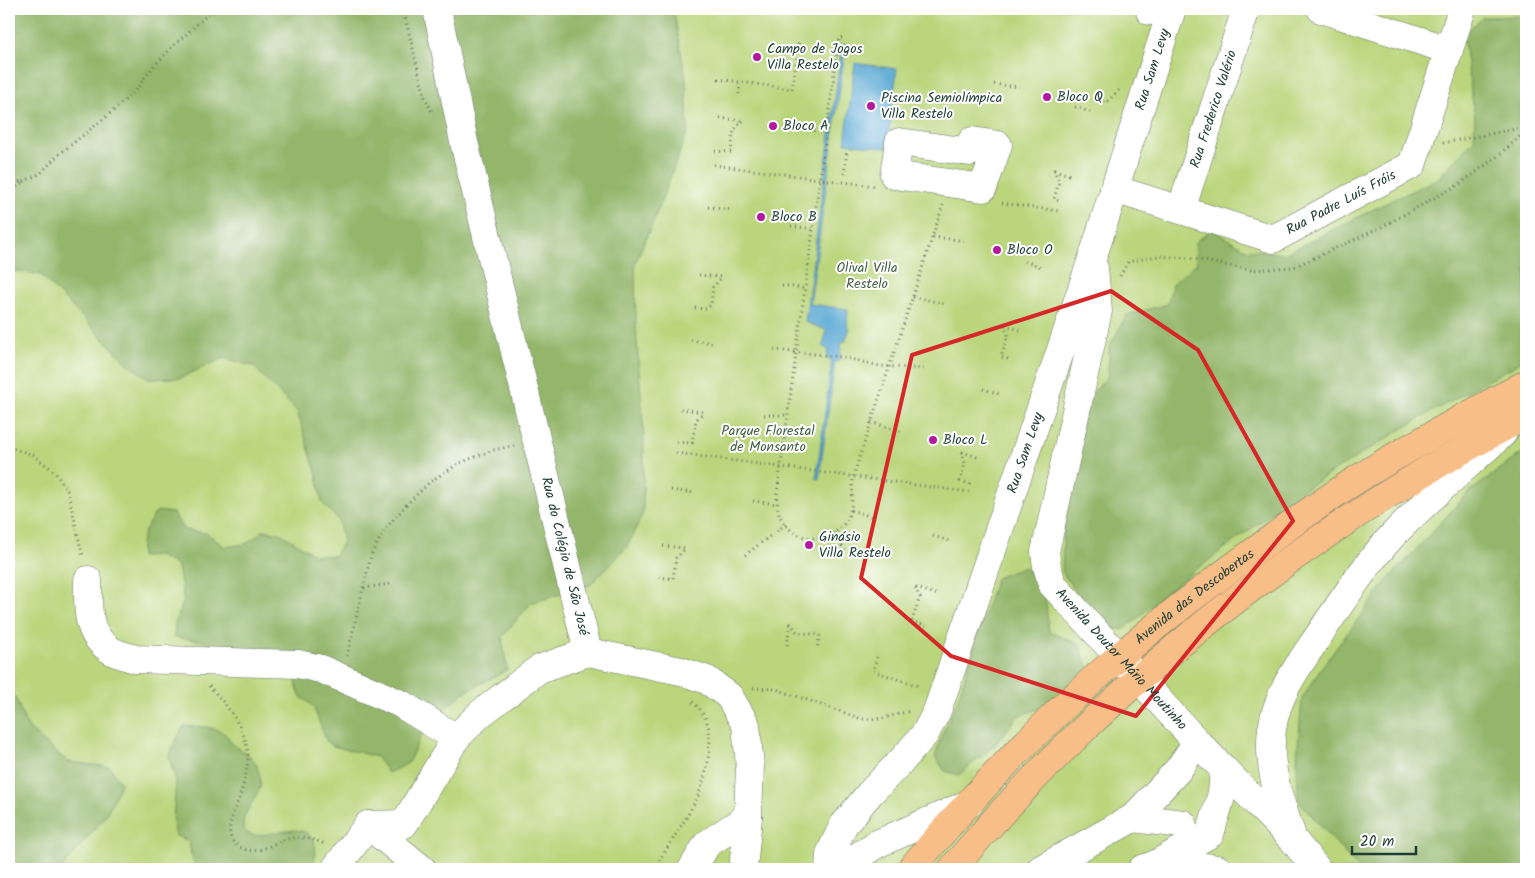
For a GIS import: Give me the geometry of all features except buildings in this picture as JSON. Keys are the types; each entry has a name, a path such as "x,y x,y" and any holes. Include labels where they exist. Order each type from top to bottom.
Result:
{"main road":[{"name":"Avenida das Descobertas","path":"911,869 970,803 1040,730 1118,658 1194,595 1294,522 1365,474 1447,426 1526,384"},
{"name":"Avenida das Descobertas","path":"952,869 1061,751 1138,680 1212,617 1308,546 1373,503 1435,465 1521,418"}],"street":[{"name":"Rua do Colégio de São José","path":"437,9 464,142 588,652 681,671 707,680 729,696 746,725 750,766 743,869"},
{"name":"Rua Frederico Valério","path":"1181,210 1246,9"},
{"name":"Rua Padre Luís Fróis","path":"1114,189 1273,239 1412,166 1462,9"},
{"name":"Rua Sam Levy","path":"829,869 830,854 843,826 870,793 925,734 937,711 1093,256 1114,189 1157,10"},
{"path":"1327,10 1449,50"},
{"name":"Avenida Doutor Mário Moutinho","path":"1093,256 1098,311 1045,552 1052,584 1138,680 1307,859"},
{"path":"1307,859 1276,790 1271,760 1272,729 1279,702 1290,678 1366,567 1394,534 1521,418"},
{"path":"88,580 88,618 96,636 112,651 135,659 298,664 321,669 401,704 456,738"},
{"path":"368,825 404,824 456,738 480,714 540,669 588,652"},
{"path":"1041,869 1133,818 1178,770 1197,742"},
{"path":"1148,867 1210,834 1222,793 1224,770"},
{"path":"845,869 852,860 877,844 970,803"},
{"path":"692,869 708,844 748,817"},
{"path":"1133,818 1183,824"},
{"path":"340,863 368,825"},
{"path":"368,825 422,869"},
{"path":"1148,867 1206,866 1218,869"}],"path":[{"path":"9,193 23,182 41,173 57,156 113,111 132,94 172,47 206,16 218,9"},
{"path":"824,150 839,38 843,38"},
{"path":"718,79 792,89 799,41"},
{"path":"738,94 740,82"},
{"path":"1094,99 1106,103 1120,89 1123,82"},
{"path":"994,84 1019,87"},
{"path":"1075,107 1090,112"},
{"path":"716,151 731,152 734,130 742,121 720,118"},
{"path":"1418,148 1526,128"},
{"path":"804,129 827,132"},
{"path":"844,174 847,152"},
{"path":"823,156 780,467 777,504 779,513 786,524 797,534 810,539 825,537 842,528 851,510 853,477 950,183"},
{"path":"1062,202 1054,199 1059,182 1054,170 1070,175"},
{"path":"9,180 23,182"},
{"path":"708,207 731,210"},
{"path":"790,226 814,229"},
{"path":"932,237 967,241"},
{"path":"1025,261 1041,267"},
{"path":"695,308 706,310 711,305 713,287 722,277 699,275"},
{"path":"782,285 806,289"},
{"path":"913,297 946,304"},
{"path":"1011,360 1001,357 1008,335 1004,325 1020,330"},
{"path":"691,340 713,343"},
{"path":"774,350 842,357 890,366 924,369"},
{"path":"983,389 1000,394"},
{"path":"677,442 692,443 696,420 704,412 682,409"},
{"path":"764,415 788,415"},
{"path":"871,422 903,432"},
{"path":"342,679 371,555 385,529 407,504 431,482 460,463 493,450 536,441"},
{"path":"9,447 33,455 55,472 68,492 88,580"},
{"path":"971,484 960,481 965,463 962,452 980,458"},
{"path":"676,453 969,492"},
{"path":"671,490 693,493"},
{"path":"753,501 777,504"},
{"path":"851,510 875,518"},
{"path":"745,555 786,524"},
{"path":"834,533 845,552"},
{"path":"933,536 952,542"},
{"path":"808,550 810,539"},
{"path":"659,577 673,579 676,558 686,548 664,546"},
{"path":"364,588 390,584"},
{"path":"926,626 912,621 920,596 915,588 936,594"},
{"path":"787,645 790,623 797,632 820,635 817,649"},
{"path":"876,657 873,671 907,682"},
{"path":"184,660 229,709 246,742 248,756 246,773 230,821 229,831 233,840 241,848 252,851 293,838 308,839 324,843 340,863"},
{"path":"729,696 750,688 776,689 862,718 880,719 920,710 937,711"},
{"path":"654,869 697,797 705,776 709,732 707,720 700,709 690,700"}],"highlighted area":[{"path":"1111,291 1198,350 1293,521 1136,716 951,656 861,578 912,355"}],"green space":[{"name":"Parque Florestal de Monsanto","path":"9,9 1526,9 1526,733 1470,869 9,869"},
{"path":"9,9 675,9 686,80 688,130 654,220 635,263 636,329 644,436 643,513 627,547 590,585 531,603 502,637 507,670 463,693 425,727 408,763 388,773 377,757 333,746 327,742 313,706 301,697 297,688 296,674 258,665 203,641 174,637 175,623 184,601 178,566 159,556 141,557 141,544 144,533 157,511 173,513 184,530 206,533 225,547 246,544 264,530 280,533 315,555 334,556 343,542 339,521 322,502 317,475 297,411 253,366 224,358 180,378 150,379 128,364 41,275 9,271"},
{"path":"1526,16 1526,359 1415,421 1300,492 1166,592 1135,621 1123,629 1114,629 1085,605 1062,572 1064,523 1086,401 1108,376 1109,347 1127,315 1168,304 1172,284 1197,263 1195,242 1212,230 1246,249 1285,254 1437,179 1474,140 1475,118 1463,35 1483,17"},
{"path":"1526,450 1526,869 1359,869 1298,800 1297,758 1302,699 1319,671 1387,581 1468,493"},
{"path":"1025,567 1045,596 1049,632 1079,644 1089,670 1044,707 1018,716 995,745 959,775 945,771 935,757 942,734 957,702 996,578"},
{"path":"9,689 16,699 26,724 31,731 68,762 110,767 121,784 106,815 61,869 9,869"},
{"path":"184,726 216,729 226,735 232,744 253,759 260,778 260,784 258,792 245,816 243,828 252,835 297,830 305,832 311,837 316,849 311,869 196,869 189,841 176,836 173,821 176,781 169,757"}],"water":[{"path":"842,44 854,46 854,52 845,51 810,304 848,309 847,328 850,328 845,342 842,341 839,361 835,361 819,479 816,479 832,360 827,359 828,349 823,347 826,330 805,322"},
{"name":"Piscina Semiolímpica Villa Restelo","path":"855,63 897,69 887,148 845,143"}],"waterway":[{"path":"9,161 13,162"}],"place":[{"name":"Campo de Jogos Villa Restelo","path":"757,57"},
{"name":"Bloco Q","path":"1047,97"},
{"name":"Piscina Semiolímpica Villa Restelo","path":"871,106"},
{"name":"Bloco A","path":"773,126"},
{"name":"Bloco B","path":"761,217"},
{"name":"Bloco O","path":"997,250"},
{"name":"Bloco L","path":"933,440"},
{"name":"Ginásio Villa Restelo","path":"809,545"}],"park label":[{"name":"Olival Villa Restelo","path":"867,276"}]}
